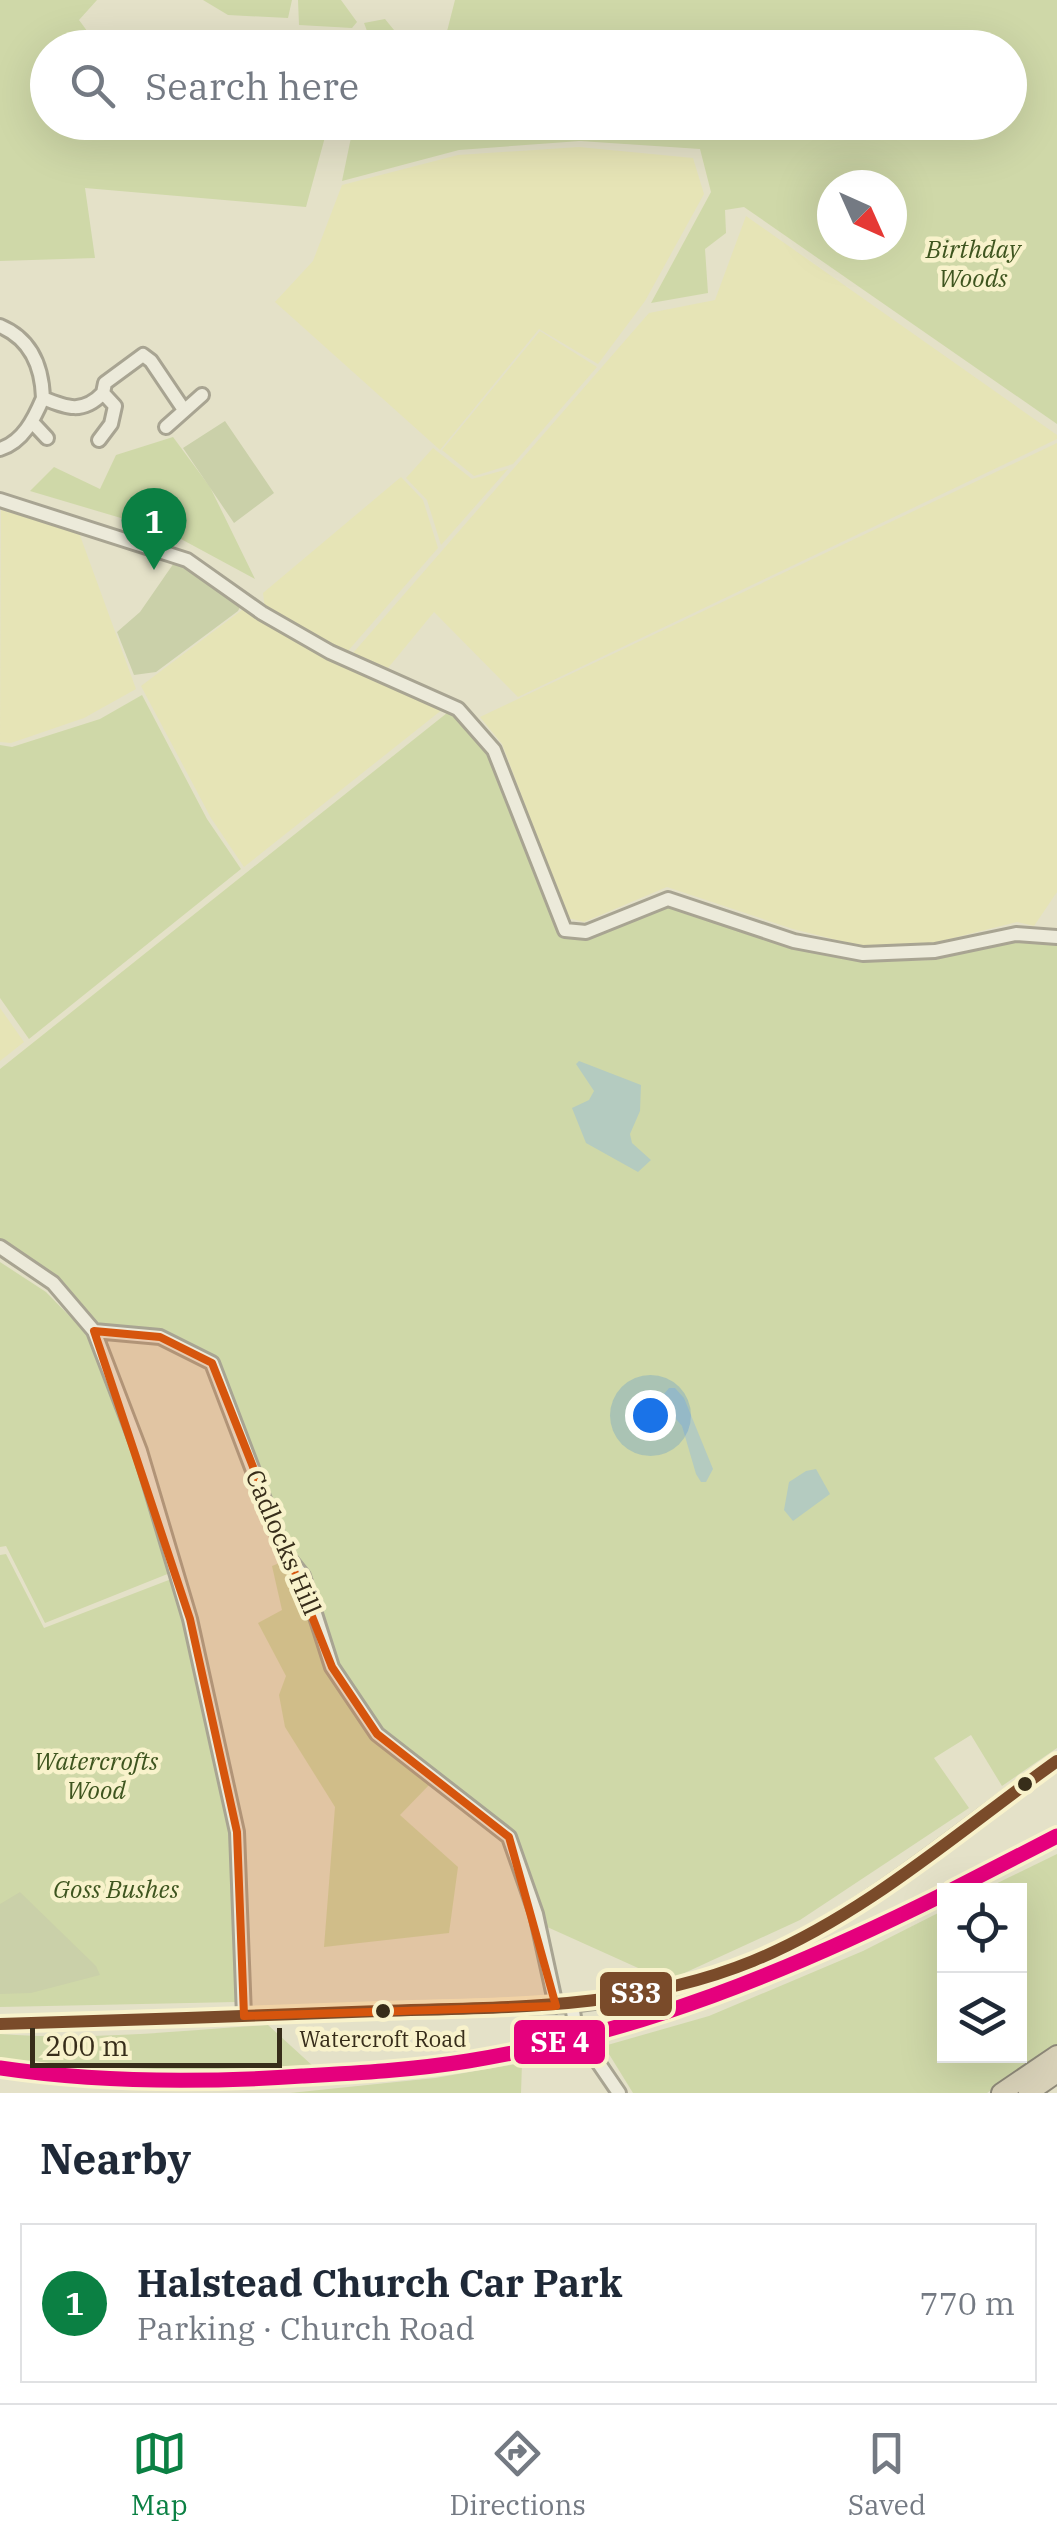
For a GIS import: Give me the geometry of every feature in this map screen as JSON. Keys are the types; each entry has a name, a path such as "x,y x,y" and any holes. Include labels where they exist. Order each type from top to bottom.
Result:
{"highway":[{"path":"1001,2093 1057,2055"},
{"path":"1028,2093 1057,2073"}],"street":[{"path":"0,326 14,332 33,352 43,398 33,423 10,446 0,448"},
{"path":"43,398 71,409 83,408 103,393 105,383 143,355 184,410"},
{"path":"99,440 114,415 114,406 103,393"},
{"path":"166,426 202,396"},
{"path":"33,423 48,438"},
{"path":"0,500 187,560 262,614 330,652 458,709 494,750 565,930 586,932 668,899 794,940 863,954 935,951 1016,934 1057,937"},
{"path":"0,1247 52,1283 94,1331 140,1450 190,1618 237,1832 244,2016"},
{"name":"Cadlocks Hill","path":"94,1331 160,1337 212,1362 284,1552 302,1576 332,1667 377,1734 509,1837 536,1914 556,2006"},
{"path":"0,2024 556,2006 643,1995 694,1982 782,1948 848,1909 1057,1761"},
{"path":"572,2005 576,2030 618,2093"}],"highlighted area":[{"path":"94,1331 160,1337 212,1363 332,1667 377,1734 509,1837 556,2006 244,2016 237,1832 190,1619"}],"shaded area":[{"path":"579,147 693,158 704,194 645,301 598,364 539,329 440,450 275,302 313,261 342,185 458,155"},
{"path":"746,216 1057,435 1057,439 518,697 434,612 388,668 353,653 649,313 715,300"},
{"path":"540,331 597,367 513,464 474,476 442,450"},
{"path":"1057,443 1057,892 1034,926 1017,922 933,943 861,946 793,929 667,887 584,922 568,918 502,744 480,717"},
{"path":"433,448 472,479 508,469 441,545 427,500 406,478"},
{"path":"401,477 423,500 438,548 347,652 265,609 263,593"},
{"path":"1,510 78,530 136,689 84,718 11,743 0,742"},
{"path":"246,607 443,709 244,867 211,818 141,686"},
{"path":"0,1008 24,1042 0,1061"},
{"path":"579,1061 641,1085 640,1111 630,1134 632,1143 651,1160 638,1172 586,1143 572,1108 589,1100 594,1091 576,1064"},
{"path":"669,1388 675,1388 684,1398 713,1469 706,1482 701,1482 696,1474 682,1426 663,1404"},
{"path":"816,1469 830,1494 793,1521 784,1510 789,1482"}],"green space":[{"path":"0,0 97,0 79,20 86,30 30,30 30,140 324,140 306,207 85,188 95,258 0,261"},
{"path":"203,0 292,0 288,18 228,15"},
{"path":"298,0 341,0 357,22 352,28 299,25"},
{"name":"Birthday Woods","path":"455,0 1057,0 1057,424 820,260 907,260 907,170 817,170 817,258 744,207 725,210 726,233 705,249 708,293 651,303 711,192 700,149 580,141 459,150 342,181 350,140 1027,140 1027,30 447,30"},
{"path":"385,19 394,30 367,30 364,23"},
{"path":"225,421 274,493 234,523 183,448"},
{"path":"173,437 210,487 255,579 168,532 30,491 54,467 100,489 116,455"},
{"path":"176,560 241,605 156,672 134,675 117,632 140,612"},
{"path":"142,695 207,819 241,869 29,1039 0,998 0,745 12,747 100,719"},
{"path":"447,713 456,717 489,755 561,935 586,938 668,907 788,948 861,962 933,960 1018,941 1057,945 1057,1748 1002,1786 971,1735 934,1758 969,1808 800,1920 667,1981 545,1926 516,1835 381,1729 337,1664 309,1574 289,1548 216,1358 159,1331 97,1324 56,1276 0,1238 0,1069"},
{"path":"0,1262 46,1292 88,1335 170,1573 45,1623 6,1546 0,1547"},
{"name":"Goss Bushes","path":"6,1554 44,1628 174,1578 213,1740 230,1834 236,2002 0,2007 0,1555"},
{"path":"282,1562 298,1578 349,1701 431,1783 400,1815 458,1867 449,1933 324,1947 335,1807 285,1727 279,1695 286,1676 258,1623 282,1610 272,1566"},
{"path":"1057,1854 1057,2044 987,2093 633,2093 604,2046 709,2016 863,1951 937,1914 937,2063 1027,2063 1027,1883 997,1883"},
{"path":"20,1892 96,1966 100,1975 31,1993 0,1994 0,1904"},
{"path":"268,2025 314,2067 157,2069 0,2059 0,2034 100,2036"},
{"path":"522,2063 521,2093 290,2093 435,2078"}],"transit line":[{"name":"S33","path":"0,2024 522,2006 662,1989 753,1961 834,1920 910,1870 1057,1761"},
{"path":"966,1883 1057,1836"},
{"path":"0,2068 76,2077 189,2080 364,2072 468,2061 592,2034 712,1996 829,1948 937,1897"}],"place":[{"name":"Halstead Church Car Park","path":"154,570"},
{"name":"Watercroft Road","path":"383,2011"}],"park label":[{"name":"Watercrofts Wood","path":"96,1774"}]}
